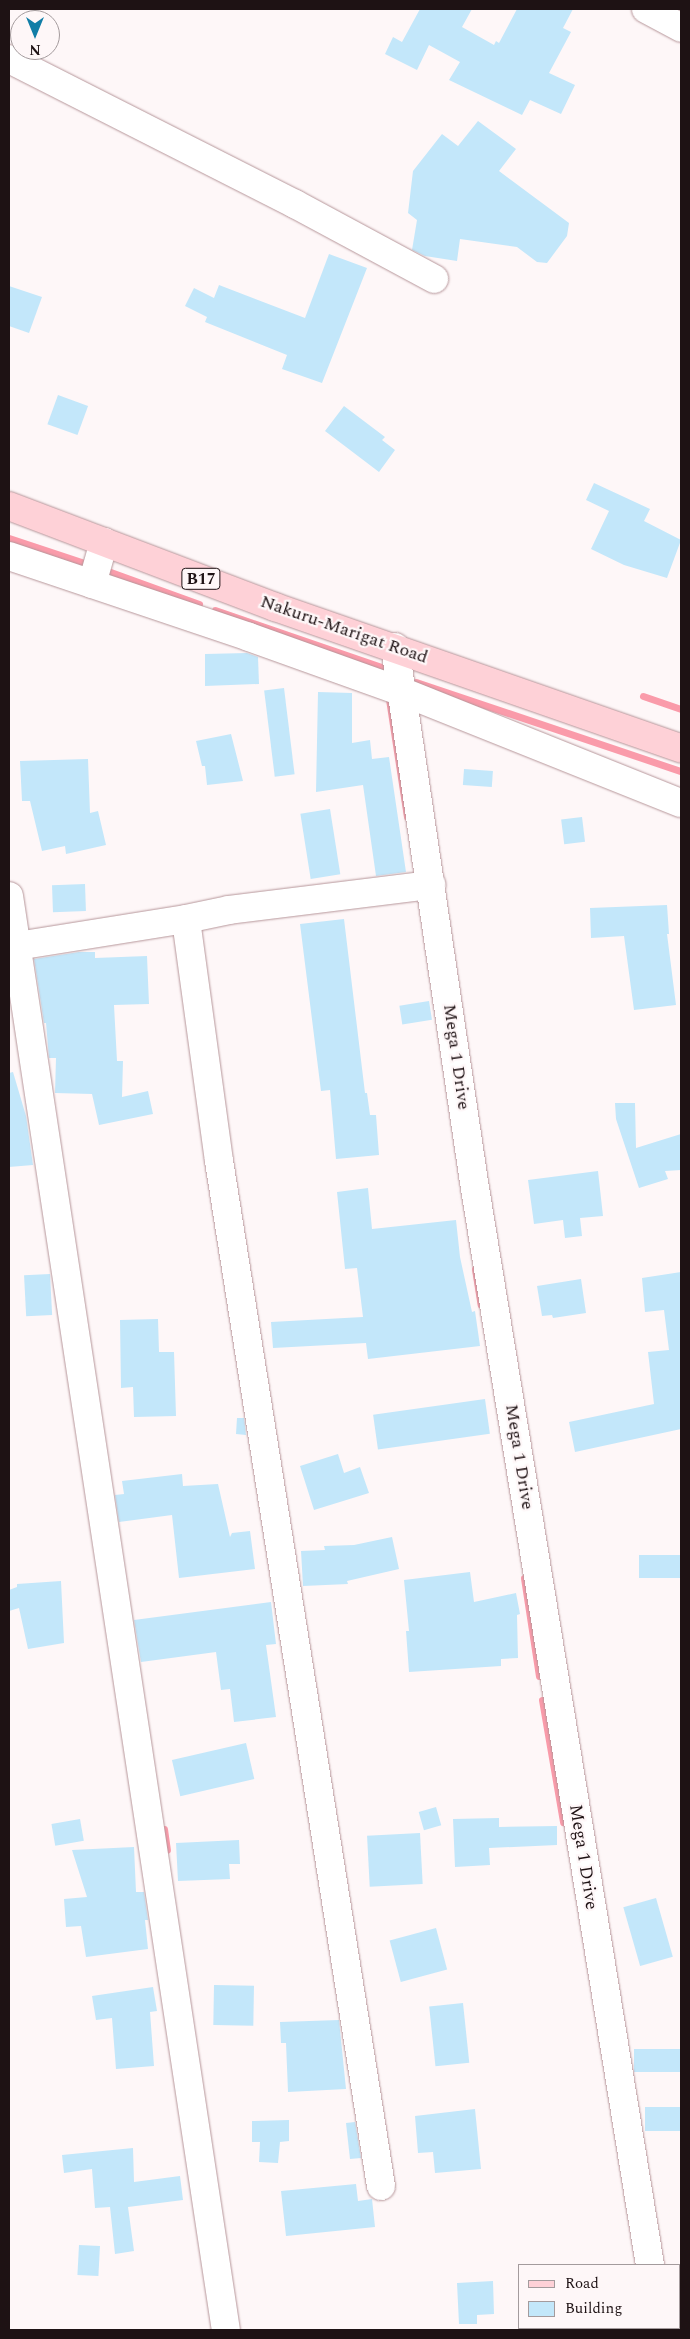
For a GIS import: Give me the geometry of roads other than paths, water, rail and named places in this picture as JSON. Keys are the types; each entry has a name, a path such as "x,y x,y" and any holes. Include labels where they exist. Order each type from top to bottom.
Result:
{"main road":[{"name":"Nakuru-Marigat Road","path":"9,506 214,584 681,748"}],"street":[{"path":"646,9 681,28"},
{"path":"9,59 295,204 434,279"},
{"path":"92,584 104,542"},
{"path":"9,556 202,621 403,692 681,803"},
{"path":"202,621 214,584"},
{"name":"Mega 1 Drive","path":"396,647 474,1182 650,2264"},
{"path":"17,946 186,919 229,910 431,885"},
{"path":"9,896 226,2330"},
{"path":"186,919 218,1161 381,2186"}],"waterway":[{"path":"9,538 90,565"},
{"path":"105,570 199,604"},
{"path":"215,610 384,668 386,679"},
{"path":"416,682 681,771"},
{"path":"643,696 681,709"},
{"path":"389,699 407,817"},
{"path":"475,1269 481,1305"},
{"path":"524,1578 539,1676"},
{"path":"542,1700 563,1822"},
{"path":"164,1829 167,1850"}]}
